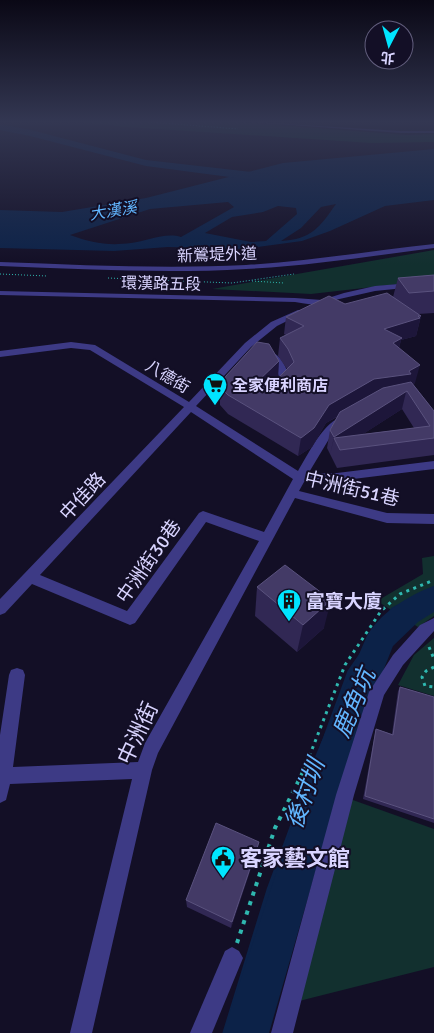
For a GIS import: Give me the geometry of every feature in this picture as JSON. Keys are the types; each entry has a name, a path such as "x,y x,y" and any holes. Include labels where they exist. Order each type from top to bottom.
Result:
{"street":[{"name":"新鶯堤外道","path":"0,264 130,269 246,267 290,264 434,246"},
{"name":"八德街","path":"0,354 71,345 86,345 190,406 251,342 274,324 337,296 434,282"},
{"name":"八德街","path":"320,304 410,289 434,288"},
{"name":"環漢路五段","path":"0,293 295,300 320,304"},
{"path":"251,342 282,350"},
{"path":"251,342 272,355 282,369 285,381 274,391"},
{"path":"190,406 300,478 337,477 434,465"},
{"name":"中佳路","path":"0,609 190,406"},
{"name":"中洲街","path":"81,1033 143,770 151,749 300,478 331,427 353,414"},
{"name":"中洲街51巷","path":"291,493 387,518 434,519"},
{"name":"中洲街30巷","path":"31,578 130,619 203,516 266,538"},
{"path":"282,1033 345,795 377,692 398,660 424,629 434,624"},
{"path":"0,794 17,675"},
{"path":"3,776 143,770"},
{"path":"201,1033 232,958"}],"path":[{"path":"246,281 284,283"},
{"path":"232,958 275,828 308,762 345,665 380,611 400,594 434,580"},
{"path":"427,641 434,659"},
{"path":"434,667 426,671 422,677 425,686 434,687"}],"green space":[{"path":"434,250 434,280 311,294 212,289"},
{"path":"434,556 434,616 418,627 377,601 423,574 422,558"},
{"path":"434,638 434,696 398,685 414,655"},
{"path":"350,799 434,829 434,967 299,1001"}],"water":[{"name":"大漢溪","path":"259,169 434,169 434,200 385,206 330,231 302,241 244,249 168,247 114,251 0,248 0,210 62,212 146,198","holes":["228,202 234,207 181,237 162,236 131,243 107,244 70,235 150,209","336,204 325,220 308,235 281,241 301,228 321,207","278,206 296,208 297,214 266,241 251,242 205,233 232,217 263,212"]}],"building":[{"path":"434,275 434,291 409,293 398,278"},
{"path":"387,293 421,316 418,316 420,318 384,329 402,338 393,343 420,365 409,371 411,374 374,379 329,405 314,428 301,438 228,395 220,387 226,376 257,342 269,344 279,361 256,383 259,387 269,387 294,362 280,338 304,326 286,317 329,296 345,304"},
{"path":"411,382 434,411 434,438 340,450 334,438 430,426 407,391 334,437 330,430 340,412 383,388"},
{"path":"285,565 331,600 303,625 257,587"},
{"path":"400,687 434,697 434,819 365,796 376,729 393,735"},
{"name":"客家藝文館","path":"216,823 259,842 232,922 186,900"}],"waterway":[{"path":"196,169 268,178"},
{"name":"後村圳","path":"314,770 350,672 393,610 434,589"},
{"name":"鹿角坑","path":"246,1033 331,759 381,638 408,613 434,598"},
{"name":"後村圳","path":"226,1033 270,890 315,768"}],"place":[{"name":"全家便利商店","path":"215,406"},
{"name":"富寶大廈","path":"289,622"},
{"name":"客家藝文館","path":"223,879"}]}
